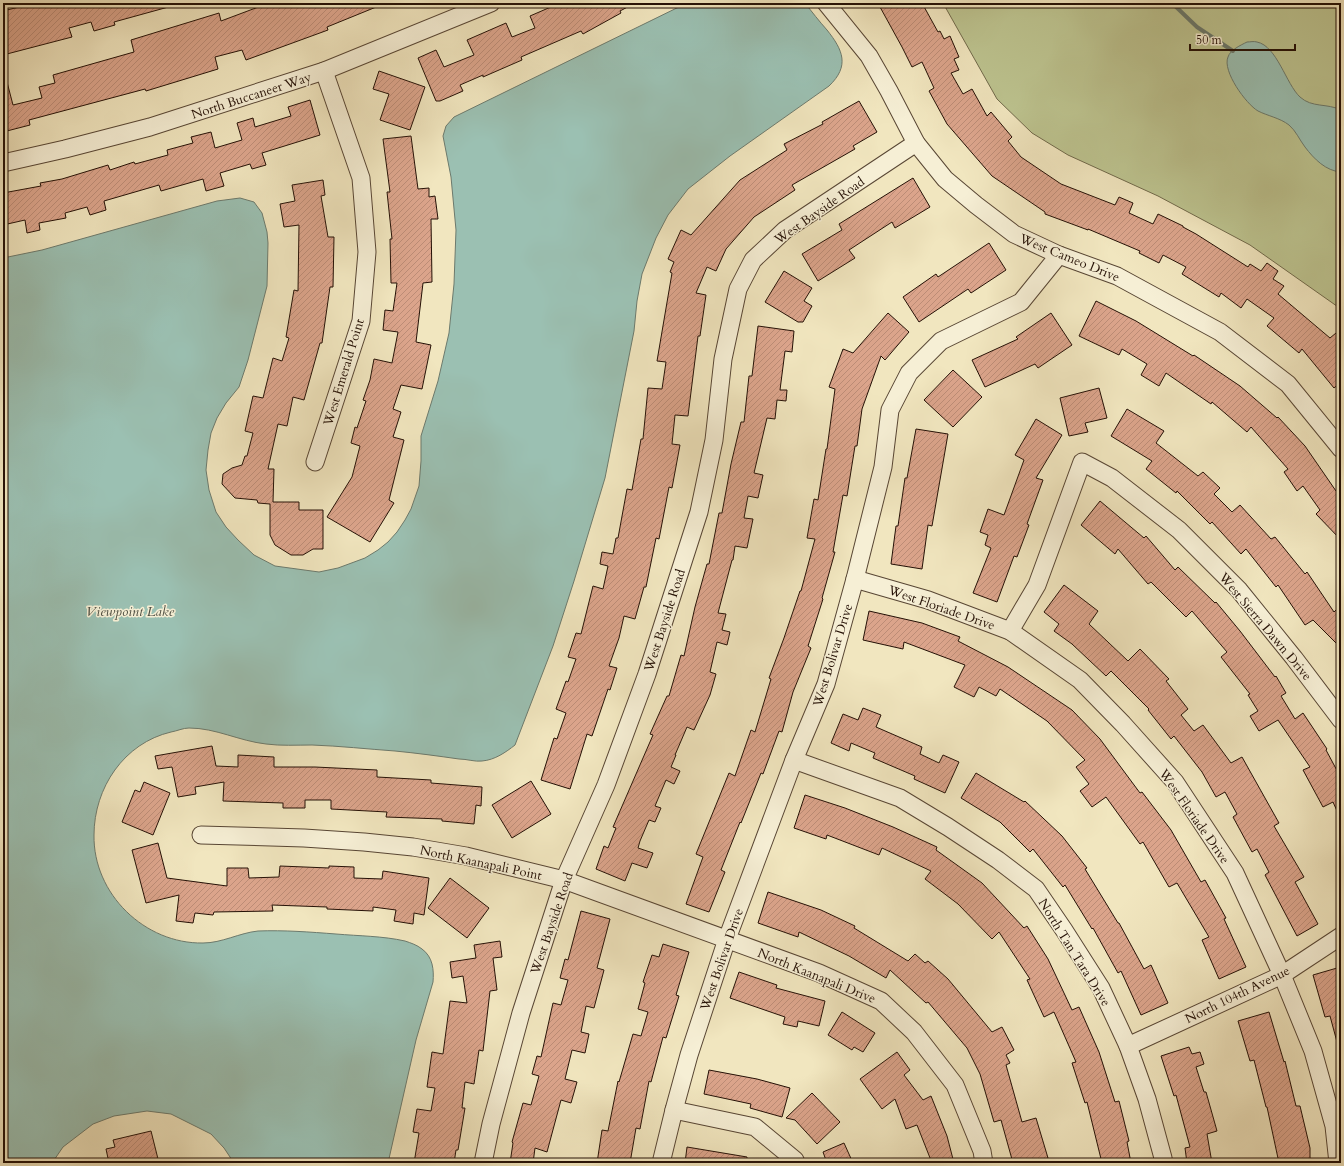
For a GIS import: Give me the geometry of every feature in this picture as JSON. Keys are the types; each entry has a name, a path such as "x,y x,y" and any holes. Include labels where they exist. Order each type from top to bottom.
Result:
{"street":[{"name":"North Buccaneer Way","path":"3,163 150,127 324,71 492,3"},
{"name":"West Cameo Drive","path":"826,3 869,56 916,143 945,179 1014,234 1059,255 1117,276 1220,332 1288,384 1341,449"},
{"name":"West Emerald Point","path":"315,462 361,321 367,252 361,178 324,71"},
{"name":"West Bayside Road","path":"483,1163 490,1124 521,1013 564,880 606,785 647,674 699,512 714,440 723,359 738,289 753,260 785,230 916,143"},
{"name":"West Bolivar Drive","path":"661,1163 689,1055 727,940 794,760 826,684 855,579 883,467 890,410 909,373 941,341 1021,302 1059,255"},
{"name":"West Sierra Dawn Drive","path":"1010,631 1037,585 1082,462 1112,478 1180,530 1239,590 1294,658 1341,720"},
{"name":"West Floriade Drive","path":"855,579 928,600 1010,631 1080,680 1123,724 1175,782 1235,873 1282,975 1312,1051 1334,1126 1338,1163"},
{"name":"North Tan Tara Drive","path":"794,760 900,798 998,860 1036,890 1064,930 1101,988 1128,1046 1147,1099 1164,1158 1164,1163"},
{"name":"North Kaanapali Point","path":"201,835 304,838 388,844 466,856 564,880 727,940"},
{"name":"North 104th Avenue","path":"1128,1046 1282,975 1341,936"},
{"name":"North Kaanapali Drive","path":"727,940 819,974 881,1001 914,1032 955,1084 982,1151 984,1163"},
{"path":"674,1110 755,1127 795,1160 796,1163"}],"green space":[{"path":"943,3 1341,3 1341,309 1250,245 1158,196 1068,155 1032,133 997,99"}],"water":[{"name":"Viewpoint Lake","path":"687,3 805,3 833,37 840,51 842,65 836,79 829,86 730,156 688,189 668,215 656,238 642,274 634,331 605,478 553,646 515,745 496,757 477,761 354,748 266,744 209,730 187,728 154,738 139,746 126,757 115,770 99,801 95,818 94,835 96,857 102,877 126,912 143,925 161,935 182,941 203,943 210,943 258,931 287,931 371,936 405,941 414,944 426,952 432,964 433,982 416,1040 388,1163 234,1163 224,1148 211,1134 171,1114 147,1111 114,1116 93,1124 63,1147 52,1163 3,1163 3,258 42,250 217,201 240,198 254,202 262,213 267,232 267,286 248,360 239,387 226,403 217,418 211,433 206,470 209,490 216,512 226,527 254,555 275,566 319,572 338,568 365,558 388,542 397,532 411,509 419,486 421,436 438,381 449,333 454,284 456,230 451,177 443,136 446,126 454,117"},
{"path":"1247,42 1257,42 1270,50 1300,97 1310,103 1341,110 1341,172 1325,167 1316,160 1289,125 1258,111 1247,102 1236,87 1228,70 1228,57 1229,54 1236,48"}],"building":[{"path":"35,3 171,3 172,6 114,22 115,25 94,31 91,22 69,28 72,37 3,55 3,11"},
{"path":"269,3 386,3 327,27 328,30 246,60 242,50 215,57 218,69 146,91 145,89 29,120 30,125 3,132 3,83 7,82 13,105 42,98 39,87 55,83 53,75 134,52 131,40 219,13 221,21"},
{"path":"560,3 635,3 620,11 621,13 583,34 581,31 521,57 522,60 460,85 463,91 440,101 436,101 418,58 436,50 444,67 474,55 467,40 506,23 512,37 535,28 530,16"},
{"path":"888,3 922,3 938,32 940,31 944,39 950,36 959,57 954,59 959,70 951,73 963,94 972,89 987,116 991,112 1012,137 1008,141 1021,157 1061,184 1115,205 1119,197 1133,203 1129,213 1153,224 1158,214 1183,226 1248,267 1250,264 1261,271 1267,263 1278,271 1273,279 1284,286 1278,294 1330,338 1336,333 1341,339 1341,382 1334,388 1302,349 1299,353 1267,326 1274,318 1247,299 1241,308 1221,293 1219,297 1182,274 1186,267 1163,255 1159,263 1139,253 1140,251 1088,229 1045,214 1045,212 992,176 947,124 929,91 934,88 922,62 912,67 880,7"},
{"path":"379,71 425,87 410,130 380,120 389,94 373,89"},
{"path":"310,100 320,135 262,153 266,165 252,169 250,164 220,173 224,186 206,191 203,179 161,191 159,185 104,201 106,210 90,215 87,207 65,213 66,218 39,223 40,230 27,233 25,220 3,225 3,193 41,186 40,183 62,179 108,165 110,170 134,162 135,164 168,155 167,150 193,143 191,137 211,132 215,148 242,140 237,123 253,118 255,127 291,116 288,107"},
{"path":"859,101 877,132 853,146 855,149 792,185 795,190 754,217 726,249 716,271 707,267 696,293 706,295 700,336 698,336 688,416 675,415 672,444 680,445 672,488 669,487 659,539 656,538 646,587 644,587 635,619 624,616 619,638 609,666 617,668 610,690 608,689 592,736 587,734 570,789 541,780 554,738 557,739 566,713 556,709 576,659 568,657 576,633 581,634 593,586 603,589 608,566 600,564 602,552 613,554 616,538 618,538 627,489 632,490 641,439 643,439 648,388 662,389 666,362 657,361 672,273 670,272 674,262 668,259 681,230 691,235 740,180 787,150 784,144 823,124 822,122"},
{"path":"411,136 418,189 429,188 429,197 435,196 438,219 431,219 432,282 423,283 416,342 431,345 422,389 401,385 393,409 401,412 393,437 404,440 389,500 394,503 370,542 327,517 352,477 360,446 351,443 355,427 357,428 366,401 363,400 370,380 374,359 392,363 398,332 383,330 385,310 393,311 397,283 391,283 390,239 392,239 387,192 390,192 383,139"},
{"path":"913,178 930,207 895,228 892,222 849,250 855,258 818,281 802,254 842,230 839,224"},
{"path":"323,180 325,195 321,196 328,237 334,237 333,287 330,287 322,343 320,343 304,400 293,397 287,426 278,424 268,469 274,469 273,502 299,502 299,510 323,510 323,549 313,549 303,555 291,555 275,545 270,535 270,504 258,503 257,500 235,498 222,484 223,474 232,468 242,465 245,456 247,456 253,433 245,431 253,396 263,398 273,358 282,361 289,338 286,337 294,290 298,291 299,225 284,227 280,204 295,201 292,185"},
{"path":"989,243 1006,270 971,293 968,289 919,322 903,297 936,274 938,277"},
{"path":"784,271 812,288 804,301 812,306 803,322 798,322 765,302"},
{"path":"1096,301 1136,321 1193,356 1194,355 1240,386 1277,418 1278,417 1305,446 1341,496 1341,540 1316,514 1320,510 1303,486 1297,491 1284,472 1288,469 1251,427 1247,432 1212,402 1211,404 1166,373 1159,386 1141,375 1147,364 1122,349 1119,355 1079,336"},
{"path":"888,313 909,332 885,360 881,356 862,409 857,446 855,446 847,496 843,495 833,552 835,552 822,598 823,599 808,646 811,648 793,692 782,732 779,731 763,774 761,773 721,870 725,872 709,912 686,904 703,857 696,854 729,773 735,776 751,730 755,732 771,679 769,678 801,591 815,539 807,538 814,499 818,500 827,449 835,389 829,387 843,349 853,353"},
{"path":"1051,313 1072,345 1038,368 1035,364 985,387 972,360 1018,339 1016,337"},
{"path":"758,326 794,331 792,352 785,351 780,390 787,390 786,401 777,400 775,419 767,418 754,473 763,475 758,498 748,496 744,518 753,519 747,548 735,546 733,560 718,613 726,614 722,630 730,632 727,645 717,642 710,672 716,674 710,695 694,730 687,727 671,767 680,771 674,784 666,780 655,806 661,808 655,822 649,820 640,841 638,848 653,853 647,868 632,863 625,881 596,869 604,846 608,848 616,828 613,827 653,735 650,734 667,696 669,696 681,655 684,656 695,607 707,564 709,564 719,513 722,513 731,464 741,422 744,422 749,376 752,376"},
{"path":"953,370 982,397 953,427 924,400"},
{"path":"1099,388 1107,418 1085,423 1088,432 1069,436 1060,398"},
{"path":"1127,409 1164,431 1156,443 1198,476 1203,472 1220,488 1214,494 1232,512 1240,505 1271,539 1275,537 1305,574 1307,572 1334,612 1341,605 1341,648 1313,620 1305,625 1278,585 1276,587 1246,549 1241,554 1212,522 1210,524 1177,491 1176,493 1146,469 1152,461 1111,436"},
{"path":"1036,419 1062,435 1036,478 1043,480 1027,524 1029,525 1017,557 1014,556 997,602 973,593 991,548 985,545 988,535 980,532 988,509 1004,515 1024,460 1015,455"},
{"path":"916,429 948,434 932,526 928,525 922,569 891,564 896,526 898,526 905,478 907,478"},
{"path":"1100,501 1144,538 1146,536 1175,570 1178,567 1215,603 1216,602 1275,677 1276,676 1286,693 1281,696 1295,719 1303,713 1327,749 1326,750 1341,778 1341,820 1333,802 1323,807 1303,770 1310,767 1278,720 1259,731 1250,716 1258,711 1248,695 1250,694 1221,657 1227,652 1192,611 1186,617 1151,582 1148,584 1118,549 1115,554 1081,525"},
{"path":"1064,585 1098,611 1089,624 1128,661 1140,649 1169,679 1166,681 1188,709 1181,715 1194,731 1203,725 1231,763 1242,757 1279,823 1274,826 1304,877 1295,882 1318,924 1297,936 1265,875 1269,872 1257,849 1252,852 1233,817 1237,814 1225,792 1216,797 1202,772 1174,736 1171,739 1148,710 1149,709 1111,671 1106,676 1072,644 1054,631 1059,624 1044,612"},
{"path":"869,611 922,623 960,637 958,641 1008,667 1072,710 1100,739 1140,793 1142,792 1171,830 1201,882 1205,880 1226,918 1224,919 1246,967 1219,979 1202,940 1209,937 1177,883 1169,887 1143,842 1140,844 1106,797 1092,807 1080,791 1089,784 1076,767 1085,760 1047,721 1000,689 996,696 979,687 974,697 954,687 965,665 904,642 903,649 863,640"},
{"path":"863,708 881,715 876,727 922,747 920,754 939,763 943,755 959,762 945,793 914,779 915,776 873,758 875,753 851,743 849,751 831,743 843,714 858,720"},
{"path":"212,746 216,766 238,767 238,755 274,757 274,767 377,770 377,777 431,780 431,783 482,787 481,806 476,805 474,824 442,821 442,819 386,817 387,812 331,809 331,800 305,800 305,808 283,808 283,803 223,801 224,782 195,787 196,794 178,797 172,767 158,769 155,756"},
{"path":"976,773 1024,802 1025,801 1062,836 1087,868 1085,869 1119,923 1144,969 1151,965 1168,1003 1141,1015 1121,971 1118,973 1093,928 1092,929 1065,885 1063,887 1033,849 1030,852 1000,822 961,798"},
{"path":"531,781 551,814 512,838 492,805"},
{"path":"144,782 170,793 153,835 122,822 135,790 140,792"},
{"path":"805,795 845,808 893,827 937,847 936,850 982,883 1024,928 1027,926 1048,959 1072,1010 1079,1007 1099,1052 1115,1102 1119,1101 1129,1141 1127,1142 1131,1163 1102,1163 1087,1102 1085,1103 1072,1063 1076,1062 1054,1012 1044,1017 1027,980 1030,979 999,932 992,939 958,904 925,879 931,871 882,848 879,855 827,835 826,839 794,828"},
{"path":"158,843 167,878 227,886 227,868 248,868 249,878 279,877 280,866 329,868 329,866 354,867 354,878 382,879 383,871 429,878 424,915 414,913 413,924 394,921 396,910 373,907 373,911 327,909 327,907 272,905 273,911 214,912 213,915 195,913 193,923 176,921 179,895 146,903 132,850"},
{"path":"450,878 489,908 467,938 428,908"},
{"path":"768,892 821,910 855,926 854,928 908,961 915,954 925,963 928,961 948,979 992,1032 1002,1027 1014,1050 1006,1055 1010,1063 1006,1065 1022,1122 1036,1118 1048,1158 1031,1163 1013,1163 1001,1120 994,1122 980,1074 967,1048 928,1002 926,1003 890,970 886,978 849,956 799,932 798,937 758,923"},
{"path":"581,911 610,919 597,968 604,970 594,1008 586,1006 581,1032 589,1034 585,1053 572,1050 565,1079 577,1082 571,1103 561,1100 547,1152 535,1148 533,1163 510,1163 512,1142 523,1103 531,1105 539,1076 532,1074 537,1056 541,1057 553,1003 561,1005 568,980 560,978 565,959 568,960"},
{"path":"500,941 502,957 493,958 497,990 490,991 483,1051 479,1050 474,1084 465,1082 462,1108 465,1108 458,1150 456,1150 454,1163 414,1163 419,1133 413,1132 417,1109 431,1111 435,1088 427,1087 432,1052 443,1054 450,1001 467,1003 463,976 452,978 450,962 476,958 474,945"},
{"path":"663,944 689,952 676,995 679,996 666,1038 663,1037 651,1082 649,1081 640,1129 636,1128 630,1163 597,1163 602,1130 608,1131 618,1081 619,1082 633,1034 641,1036 648,1012 638,1009 645,983 643,982 652,955 659,957"},
{"path":"1337,968 1341,982 1341,1042 1337,1042 1330,1016 1325,1017 1313,975"},
{"path":"739,972 777,985 776,988 825,1001 819,1026 798,1021 797,1027 783,1024 785,1017 730,998"},
{"path":"842,1012 875,1033 863,1052 854,1047 852,1050 828,1035"},
{"path":"1269,1012 1284,1062 1285,1061 1296,1106 1300,1106 1310,1148 1310,1163 1279,1163 1267,1107 1254,1060 1250,1061 1238,1021"},
{"path":"1189,1047 1192,1054 1200,1052 1204,1064 1196,1067 1204,1092 1206,1092 1217,1131 1207,1134 1212,1163 1187,1163 1185,1148 1190,1147 1176,1095 1174,1096 1161,1056"},
{"path":"897,1052 910,1070 904,1075 923,1100 931,1096 947,1136 954,1163 932,1163 917,1125 906,1129 895,1099 882,1109 860,1079"},
{"path":"709,1070 757,1079 790,1088 782,1117 750,1108 751,1104 704,1094"},
{"path":"812,1093 840,1122 817,1144 795,1120 786,1118"},
{"path":"151,1131 159,1163 109,1163 106,1149 115,1147 113,1140"},
{"path":"844,1143 853,1163 827,1163 823,1152"},
{"path":"687,1147 747,1157 747,1163 685,1163"}],"waterway":[{"path":"1172,3 1197,27 1233,51"}]}
